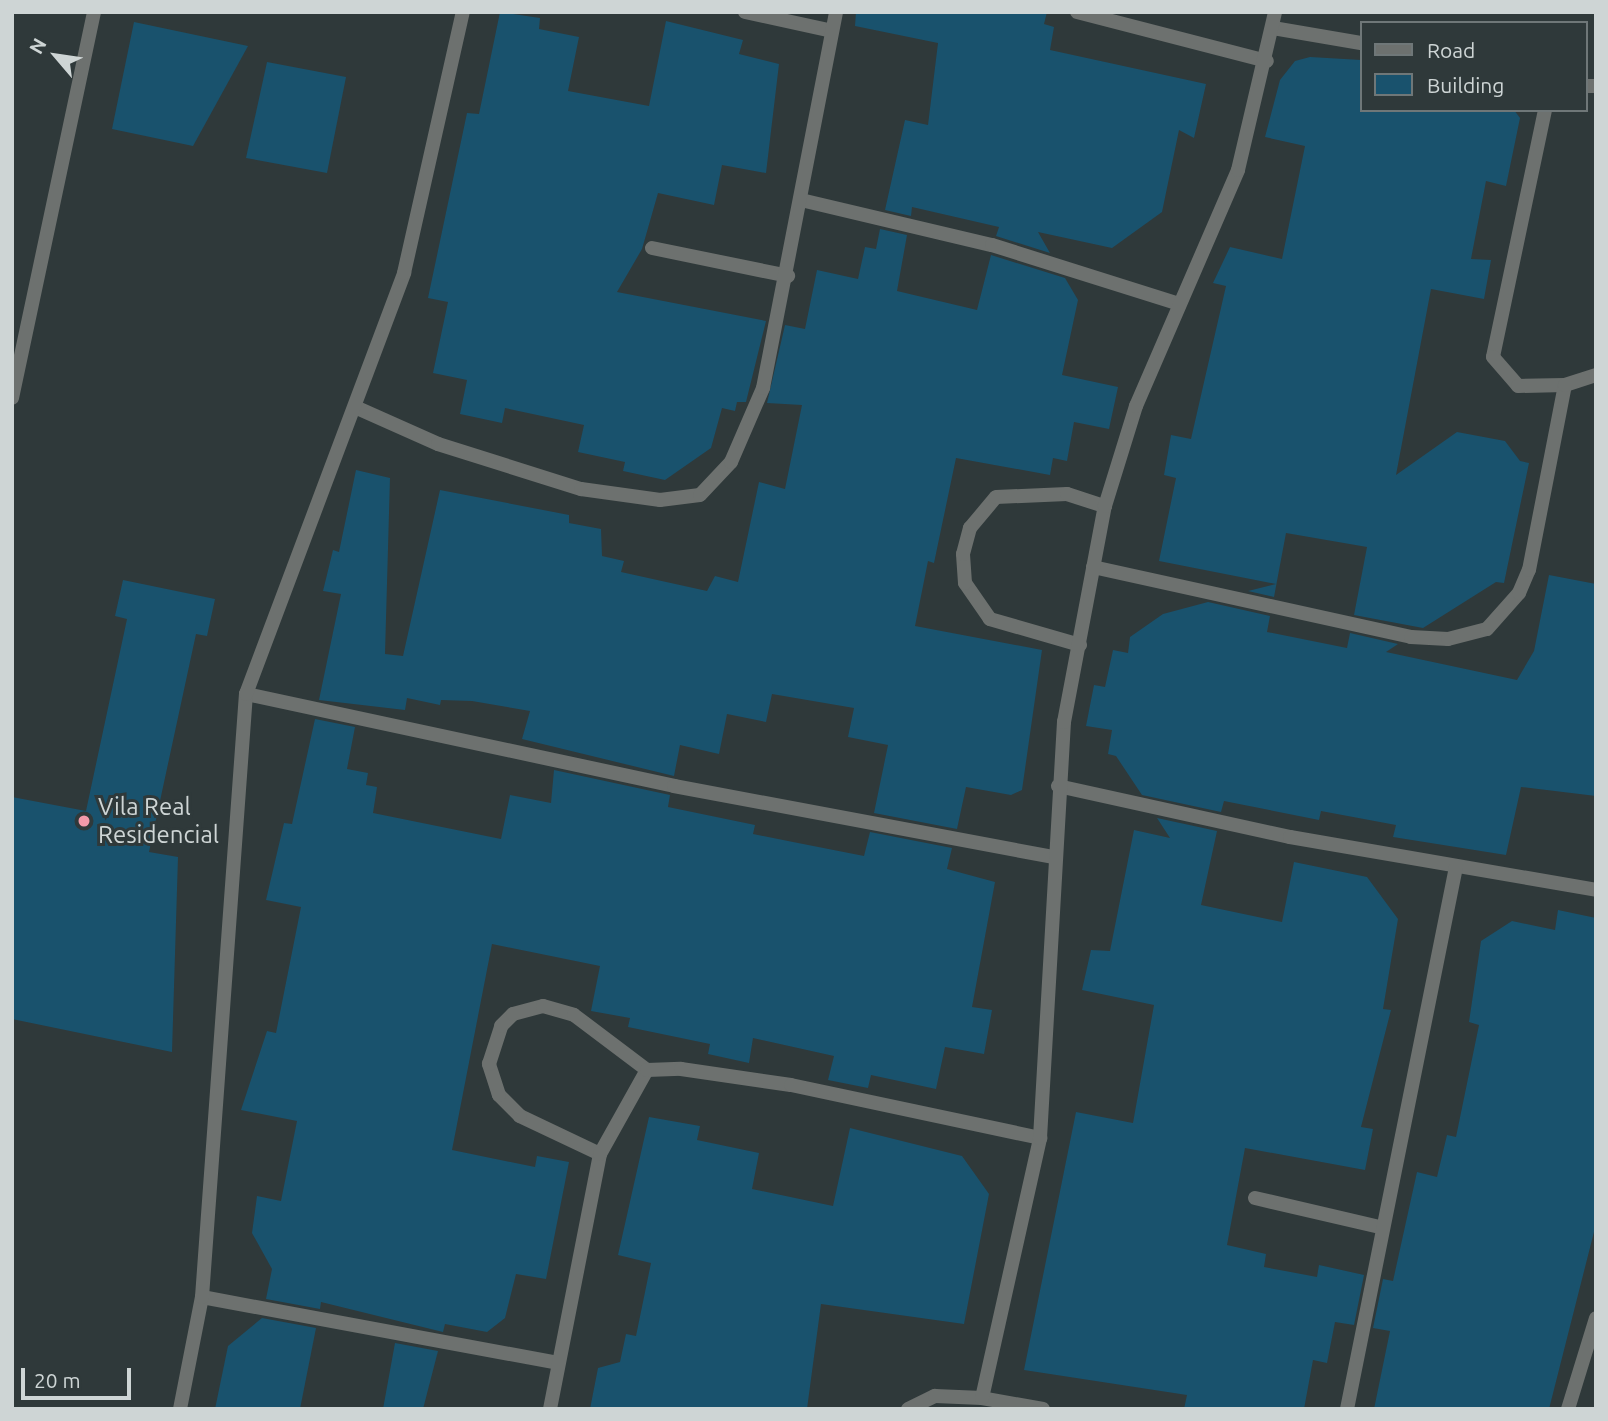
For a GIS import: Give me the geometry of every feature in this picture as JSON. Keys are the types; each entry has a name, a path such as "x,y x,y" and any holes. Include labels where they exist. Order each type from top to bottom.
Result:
{"street":[{"path":"12,398 94,12"},
{"path":"180,1409 202,1297 246,694 404,272 463,12"},
{"path":"745,12 832,31"},
{"path":"355,407 438,444 581,489 682,501 715,481 744,441 763,388 788,275 836,12"},
{"path":"1077,12 1267,61"},
{"path":"982,1398 1040,1138 1058,786 1105,506 1136,406 1238,170 1267,61 1275,12"},
{"path":"1273,28 1360,43"},
{"path":"1545,112 1493,357 1518,386 1565,385 1596,375"},
{"path":"801,200 992,245 1179,304"},
{"path":"652,248 788,275"},
{"path":"1093,567 1411,637 1448,639 1487,629 1519,593 1529,570 1565,385"},
{"path":"1080,645 990,619 965,583 963,554 975,520 996,497 1053,493 1105,506"},
{"path":"246,694 674,786 1055,857"},
{"path":"1058,786 1456,867 1596,890"},
{"path":"1347,1409 1380,1227 1456,867"},
{"path":"600,1154 520,1116 499,1095 489,1064 501,1026 513,1014 543,1006 575,1015 647,1070 681,1069 791,1085 1040,1138"},
{"path":"550,1409 600,1154 647,1070"},
{"path":"1255,1198 1380,1227"},
{"path":"202,1297 558,1363"},
{"path":"1569,1409 1596,1318"},
{"path":"908,1409 935,1396 982,1398 1043,1409"}],"building":[{"path":"500,12 540,18 539,29 579,37 568,91 649,106 666,21 743,40 739,54 779,64 766,173 722,165 714,205 658,193 642,249 617,292 766,321 746,402 737,402 735,411 722,408 711,448 665,480 623,471 625,462 578,452 584,425 505,408 502,423 460,414 467,380 433,373 448,302 428,298 467,113 479,114"},
{"path":"856,12 1047,12 1044,24 1054,27 1050,50 1206,84 1194,138 1179,130 1162,212 1112,248 1038,232 1050,253 996,236 999,227 912,207 911,216 885,210 905,120 928,125 938,43 855,26"},
{"path":"134,22 248,46 193,146 112,129"},
{"path":"1310,57 1360,60 1360,112 1516,112 1520,118 1506,186 1486,181 1471,259 1491,260 1484,299 1431,289 1396,475 1457,432 1505,441 1520,461 1529,463 1504,583 1496,582 1423,628 1354,615 1367,547 1286,533 1274,597 1248,591 1276,584 1159,561 1176,478 1164,475 1171,435 1191,439 1226,286 1213,283 1230,247 1282,259 1305,146 1265,137 1280,80 1295,61"},
{"path":"267,62 346,77 327,173 246,158"},
{"path":"880,229 907,235 897,291 977,310 991,255 1065,278 1078,300 1062,375 1118,387 1109,429 1074,422 1067,461 1053,458 1050,475 956,458 934,563 928,561 915,626 1042,650 1022,790 1011,795 966,787 957,829 874,813 888,745 848,737 854,708 772,694 766,722 727,714 719,754 680,745 674,776 522,739 530,711 472,701 441,700 440,705 407,698 405,710 319,700 341,594 323,591 333,550 339,552 356,470 390,478 385,654 403,656 440,490 569,515 569,523 601,529 602,556 624,561 621,572 707,591 715,576 738,582 759,482 785,489 802,405 767,403 785,325 805,329 817,270 858,279 865,247 876,249"},
{"path":"1549,575 1596,584 1596,796 1521,787 1506,855 1393,837 1396,825 1321,811 1319,820 1224,801 1221,812 1142,795 1116,756 1108,754 1112,730 1086,726 1094,685 1105,687 1113,650 1128,653 1130,637 1163,614 1208,602 1270,616 1267,632 1347,648 1350,633 1398,644 1386,652 1517,680 1534,651"},
{"name":"Vila Real Residencial","path":"123,580 215,599 207,636 196,634 149,852 178,857 172,1052 12,1019 12,797 86,811 127,619 115,616"},
{"path":"315,719 355,727 347,769 368,773 366,785 377,787 373,813 501,839 510,795 551,803 554,770 670,795 668,807 755,825 753,834 864,856 870,832 952,848 947,869 995,882 972,1007 992,1010 984,1054 945,1047 936,1089 871,1075 868,1088 828,1080 834,1056 753,1038 749,1063 708,1054 710,1044 628,1027 630,1018 591,1011 600,966 492,944 452,1150 535,1167 537,1156 569,1162 546,1279 516,1274 505,1318 487,1332 445,1324 443,1332 321,1302 320,1309 266,1299 272,1269 252,1233 257,1196 281,1201 297,1121 241,1110 267,1031 276,1033 301,907 266,900 284,823 292,824"},
{"path":"1157,818 1217,831 1201,905 1282,922 1294,862 1367,877 1398,919 1383,1009 1391,1010 1361,1127 1373,1129 1365,1170 1245,1148 1227,1245 1266,1254 1264,1267 1317,1277 1319,1265 1364,1275 1354,1325 1335,1322 1327,1363 1313,1360 1304,1409 1184,1409 1187,1395 1024,1370 1076,1112 1133,1123 1154,1005 1082,990 1091,950 1110,951 1134,830 1170,838"},
{"path":"1558,910 1596,918 1596,1224 1549,1409 1374,1409 1390,1331 1373,1328 1383,1279 1393,1281 1417,1172 1437,1177 1447,1135 1456,1137 1479,1025 1469,1022 1481,941 1512,921 1555,930"},
{"path":"649,1117 700,1126 697,1140 759,1153 752,1189 833,1206 850,1128 962,1156 989,1194 964,1324 821,1304 807,1409 590,1409 598,1368 620,1362 626,1334 636,1336 651,1263 618,1255"},
{"path":"262,1318 316,1328 300,1409 215,1409 228,1346"},
{"path":"395,1343 438,1351 423,1409 383,1409"}],"place":[{"name":"Vila Real Residencial","path":"84,821"}]}
